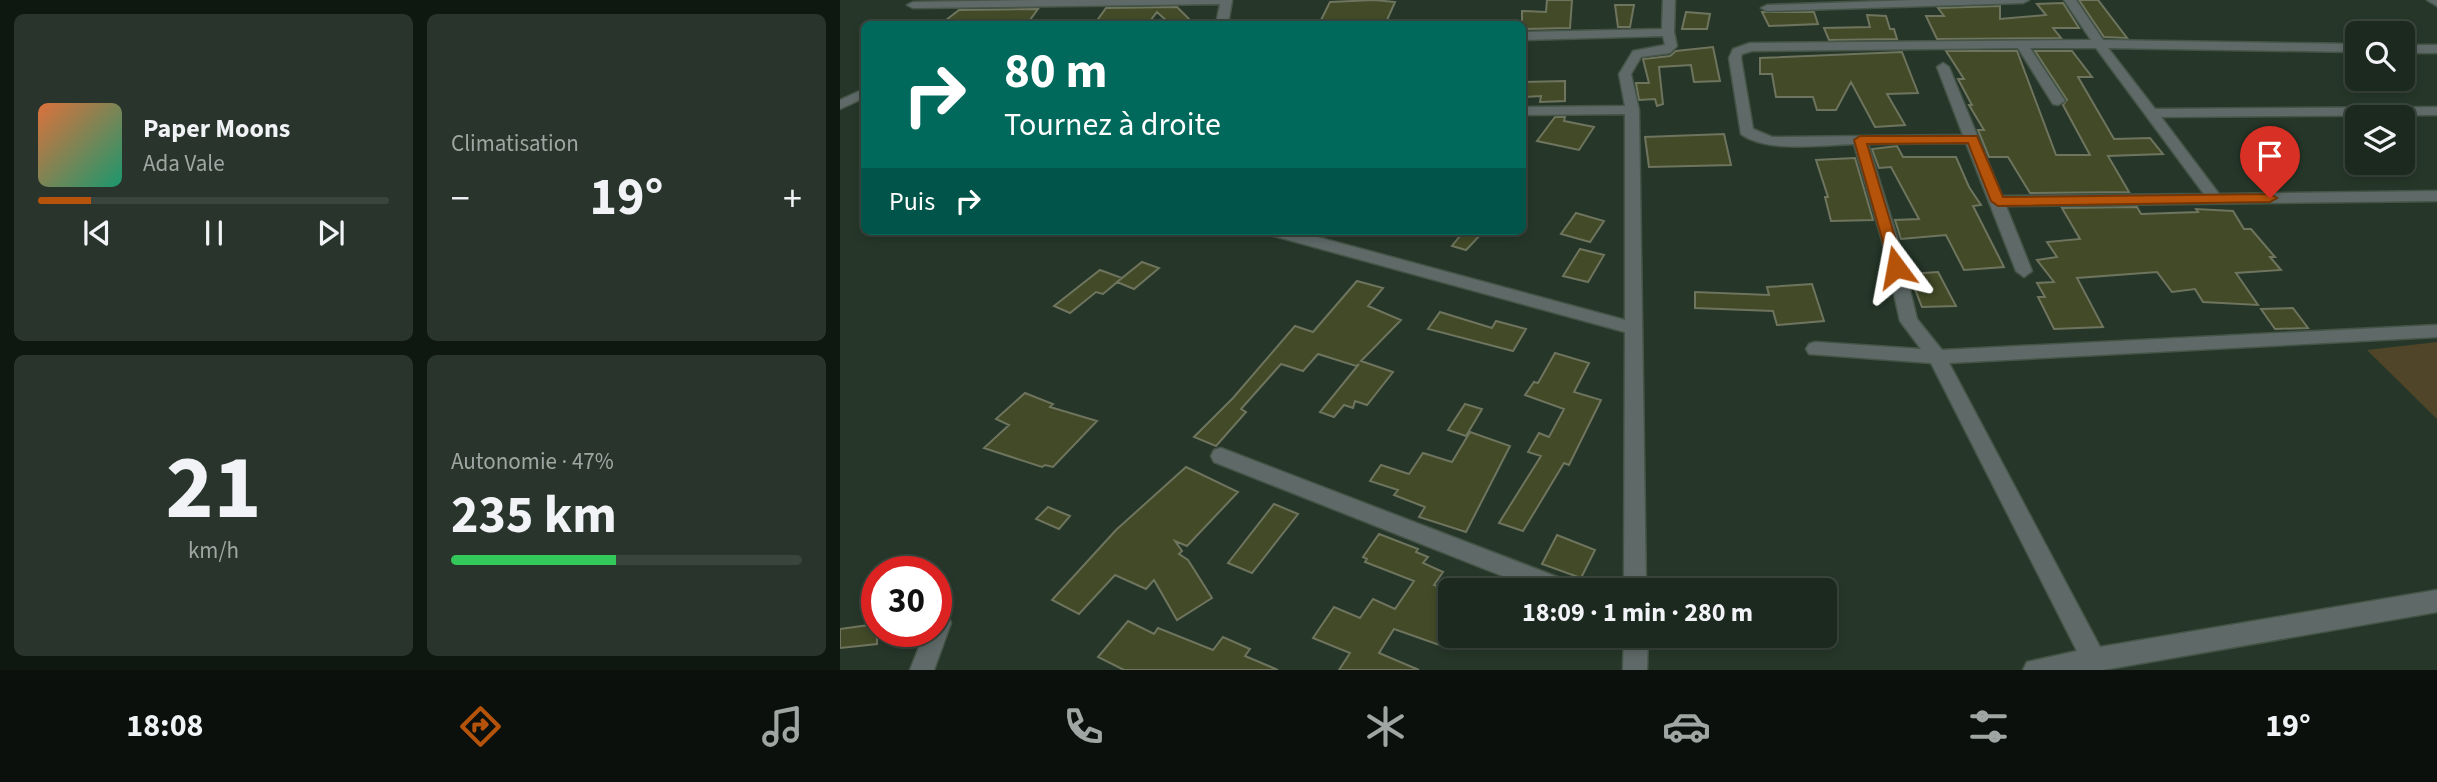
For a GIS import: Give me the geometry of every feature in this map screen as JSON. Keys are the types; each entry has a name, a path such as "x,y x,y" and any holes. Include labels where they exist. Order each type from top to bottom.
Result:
{"street":[{"path":"913,5 1226,0 1222,21"},
{"path":"1635,578 1632,110 1625,74 1637,54 1666,50 1671,46 1668,32 1669,0"},
{"path":"1767,8 2023,0"},
{"path":"2070,0 2099,44 2215,199"},
{"path":"1526,36 1668,32"},
{"path":"1973,139 1772,141 1754,137 1746,131 1735,58 1737,52 1750,47 2099,44 2345,48"},
{"path":"2022,45 2058,101"},
{"path":"2415,48 2437,49"},
{"path":"1943,67 2024,271"},
{"path":"840,105 861,94"},
{"path":"1526,111 1632,110"},
{"path":"2151,113 2437,111"},
{"path":"1860,140 1890,240 1909,321 1937,357 2095,662"},
{"path":"1998,201 2437,196"},
{"path":"1291,235 1634,329"},
{"path":"1815,349 1937,357 2437,331"},
{"path":"1221,456 1534,578"},
{"path":"2035,670 2095,662 2437,601"},
{"path":"922,670 931,647"},
{"path":"1635,670 1636,648"}],"shaded area":[{"path":"2437,342 2437,419 2367,350"}],"building":[{"path":"1547,0 1572,0 1570,28 1526,29 1526,21 1522,21 1522,11 1546,12"},
{"path":"2079,0 2098,0 2127,38 2104,37"},
{"path":"1330,2 1395,2 1387,20 1321,20"},
{"path":"2063,3 2079,28 2053,28 2061,38 1937,39 1926,16 1944,16 1938,8 2000,6 2000,19 2046,15 2037,4"},
{"path":"1615,5 1634,5 1630,27 1618,27"},
{"path":"1177,7 1191,21 1167,21 1157,12 1150,21 1097,21 1106,8"},
{"path":"1038,9 1029,21 945,21 959,10"},
{"path":"1686,12 1710,14 1707,29 1682,29"},
{"path":"1762,12 1814,12 1818,24 1769,26"},
{"path":"1867,15 1886,16 1897,39 1829,40 1824,28 1870,27"},
{"path":"1713,47 1720,81 1694,82 1691,65 1659,67 1663,104 1657,106 1655,99 1639,100 1636,83 1649,83 1643,59 1670,56 1676,51"},
{"path":"1946,51 2017,51 2056,155 2090,155 2063,105 2067,100 2035,51 2072,51 2092,77 2078,77 2114,139 2150,138 2163,154 2108,156 2129,192 2030,193 2008,157 1989,157 1978,130 1984,130 1958,79 1964,79"},
{"path":"1902,52 1918,93 1887,94 1905,125 1875,127 1851,82 1836,110 1817,110 1813,97 1776,97 1772,74 1760,74 1760,58"},
{"path":"1565,81 1565,101 1540,102 1541,96 1526,97 1526,82"},
{"path":"1555,117 1565,117 1564,121 1594,127 1579,150 1537,141"},
{"path":"1724,134 1731,165 1649,167 1645,137"},
{"path":"1897,146 1903,157 1956,157 1969,187 1981,205 1973,206 2004,267 1964,270 1946,235 1901,239 1895,220 1919,219 1891,167 1879,168 1872,149"},
{"path":"1855,158 1873,220 1831,221 1825,197 1828,197 1816,160"},
{"path":"2137,207 2141,214 2198,212 2196,209 2233,211 2244,229 2251,229 2275,257 2270,257 2281,270 2236,273 2258,305 2203,302 2195,289 2172,292 2157,272 2077,278 2103,327 2054,329 2038,297 2045,297 2037,283 2054,282 2037,260 2057,257 2047,242 2080,239 2062,208"},
{"path":"1576,213 1604,221 1590,242 1561,234"},
{"path":"1461,235 1480,235 1466,250 1452,246"},
{"path":"1580,249 1604,255 1588,282 1563,276"},
{"path":"1142,262 1159,268 1134,289 1117,282"},
{"path":"1100,270 1122,278 1103,294 1096,292 1070,313 1054,306"},
{"path":"1938,272 1956,306 1922,307 1909,274"},
{"path":"1357,281 1383,288 1368,306 1401,320 1361,361 1393,372 1367,405 1355,401 1353,408 1344,405 1334,417 1320,412 1359,364 1356,366 1318,354 1303,371 1281,364 1241,409 1246,412 1216,446 1194,437 1233,398 1295,326 1313,332"},
{"path":"1812,284 1824,321 1777,325 1773,311 1695,308 1695,292 1769,295 1767,287"},
{"path":"2293,308 2308,328 2275,329 2261,309"},
{"path":"1440,312 1492,328 1496,321 1526,329 1513,351 1428,329"},
{"path":"1555,353 1589,363 1574,392 1601,400 1569,465 1564,463 1523,531 1499,523 1541,456 1528,452 1539,433 1549,437 1564,409 1525,395 1534,382 1538,383"},
{"path":"1025,393 1053,404 1050,407 1097,421 1053,467 1042,467 984,448 1009,425 996,419"},
{"path":"1465,404 1482,409 1466,436 1448,430"},
{"path":"1470,432 1510,446 1466,532 1419,517 1425,507 1394,495 1398,490 1370,481 1381,465 1409,474 1423,453 1452,462"},
{"path":"1186,467 1238,492 1187,546 1175,541 1182,551 1179,554 1188,560 1212,598 1177,620 1154,580 1146,589 1115,575 1079,614 1052,600 1116,530"},
{"path":"1274,504 1298,514 1252,573 1228,563"},
{"path":"1048,507 1070,516 1059,529 1036,519"},
{"path":"1379,534 1418,549 1416,552 1428,557 1423,563 1443,572 1434,585 1438,586 1438,644 1394,629 1379,653 1419,670 1339,670 1350,653 1313,638 1334,607 1360,618 1373,599 1395,609 1414,581 1365,562 1367,559 1363,557"},
{"path":"1557,535 1595,550 1581,578 1542,564"},
{"path":"1128,621 1154,634 1158,628 1213,650 1223,637 1250,649 1245,656 1278,670 1124,670 1098,657"},
{"path":"861,626 861,646 840,648 840,629"}],"route":[{"path":"1896,267 1860,140 1973,139 1998,201 2270,198"}]}
